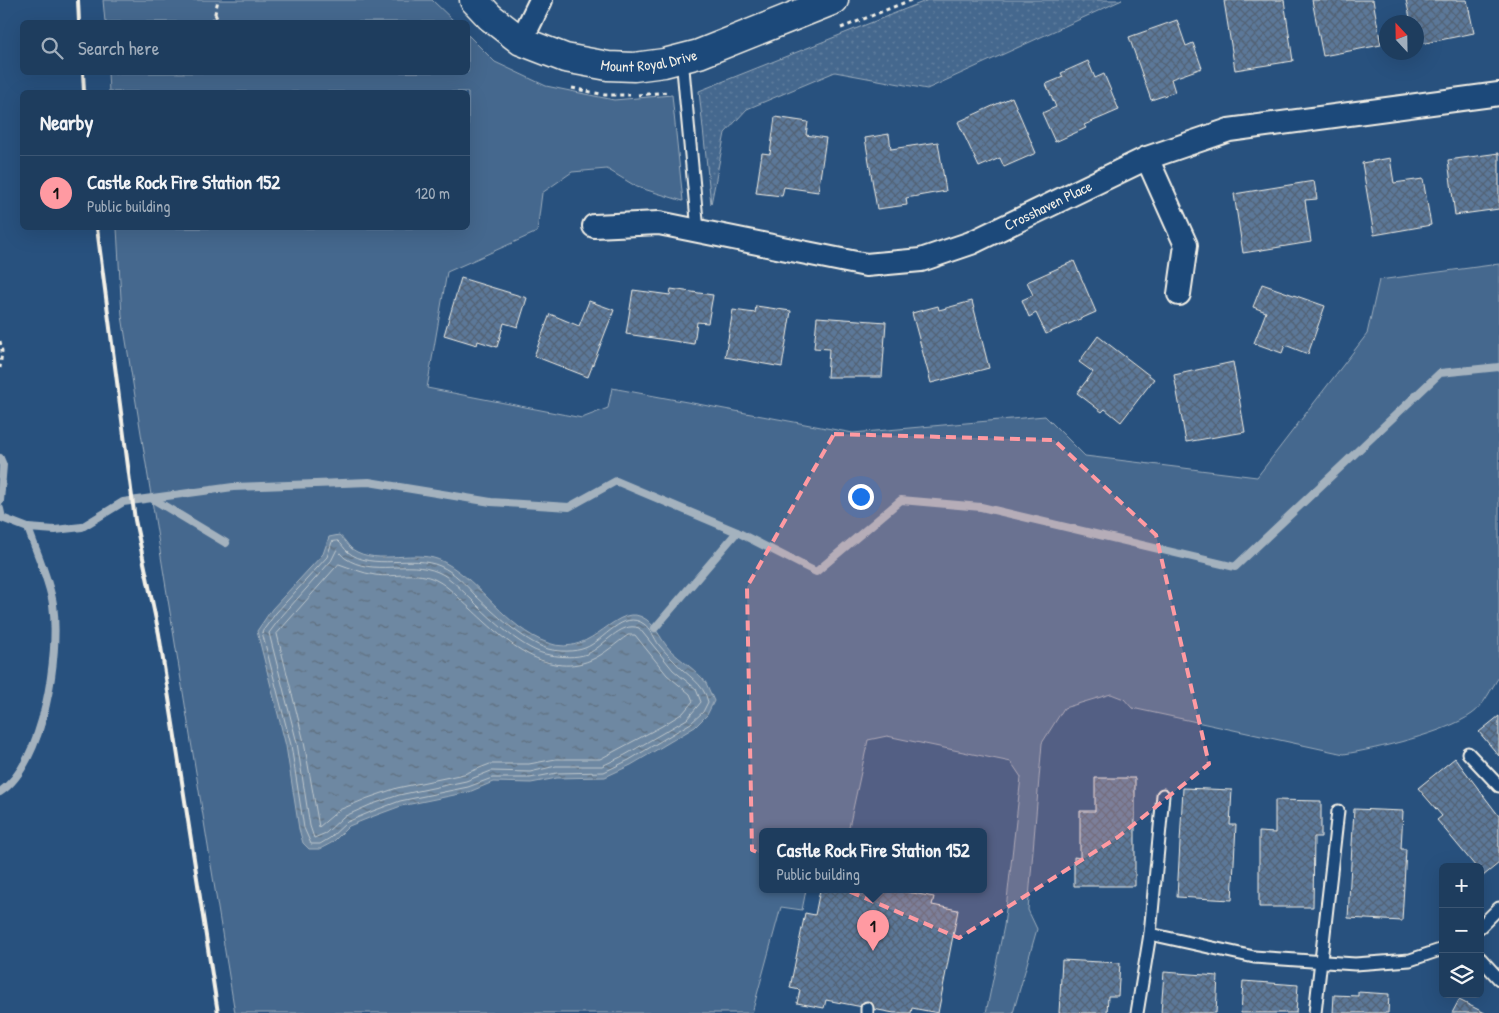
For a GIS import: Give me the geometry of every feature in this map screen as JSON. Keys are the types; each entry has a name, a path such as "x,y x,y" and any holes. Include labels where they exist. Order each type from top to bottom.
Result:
{"street":[{"name":"Mount Royal Drive","path":"474,0 490,17 521,41 565,58 608,66 634,67 699,54 834,0"},
{"path":"521,41 541,0"},
{"name":"Crosshaven Place","path":"594,226 659,223 866,265 921,260 971,242 1147,158 1229,130 1499,94"},
{"path":"1147,158 1186,245 1179,294"}],"lane":[{"path":"682,58 698,231"},
{"path":"1468,752 1499,786"},
{"path":"1137,1013 1150,934 1164,795"},
{"path":"1315,1013 1338,811"},
{"path":"1484,923 1499,908"},
{"path":"1150,934 1254,957 1355,964 1410,960 1439,950"},
{"path":"1484,962 1499,979"}],"path":[{"path":"213,20 218,0"},
{"path":"215,13 218,20"},
{"path":"0,341 2,350 0,368"}],"highlighted area":[{"path":"834,434 1054,440 1156,535 1209,764 1118,837 959,938 752,850 747,587"}],"shaded area":[{"path":"103,0 432,0 453,20 105,20"},
{"path":"928,0 1122,0 927,89 835,72 747,109 725,133 711,204 699,91"},
{"path":"470,37 495,62 546,86 614,100 672,95 683,201 637,187 607,169 572,172 542,193 537,232 447,272 427,388 582,418 608,408 612,388 853,433 1045,416 1085,456 1257,477 1367,334 1379,280 1499,264 1499,677 1480,707 1460,721 1428,734 1344,754 1132,708 1124,699 1111,694 1064,708 1042,743 1028,910 1037,929 1013,1013 986,1013 1004,926 1021,777 1011,762 887,736 868,740 849,828 759,828 759,893 805,893 802,910 781,907 752,1013 235,1013 122,316 117,230 470,230 470,90 109,90 108,75 470,75"}],"water":[{"path":"339,535 352,549 373,557 421,556 444,562 471,581 519,627 548,643 564,646 579,643 625,616 636,615 647,620 670,650 703,679 714,701 707,715 695,727 631,765 605,777 557,778 531,783 493,782 469,792 401,806 349,826 333,842 320,849 309,849 303,843 299,829 286,746 257,631 272,609 323,554 329,537"}],"building":[{"path":"1284,0 1293,61 1235,70 1224,1"},
{"path":"1312,0 1373,0 1379,34 1379,45 1323,56"},
{"path":"1406,0 1467,0 1474,33 1424,43 1424,15 1409,15"},
{"path":"1177,20 1186,46 1193,43 1202,68 1171,79 1175,92 1151,100 1129,37"},
{"path":"1088,61 1095,78 1104,74 1119,110 1084,125 1086,128 1055,142 1042,113 1056,107 1046,84 1063,77 1061,73"},
{"path":"1012,97 1036,153 1004,167 1000,158 979,167 958,122"},
{"path":"775,117 808,122 806,135 826,138 818,192 784,187 782,196 756,193 762,153 770,154"},
{"path":"889,134 891,149 938,142 946,191 906,198 907,205 877,209 865,138"},
{"path":"1499,153 1499,209 1455,215 1448,160"},
{"path":"1390,158 1394,183 1423,179 1431,225 1374,235 1362,163"},
{"path":"1314,181 1317,199 1305,200 1311,242 1243,253 1234,194"},
{"path":"1074,261 1096,312 1046,334 1036,313 1029,317 1022,300 1033,295 1027,282"},
{"path":"461,278 527,298 518,327 504,323 497,347 478,341 477,345 444,335"},
{"path":"1262,284 1325,306 1308,354 1285,345 1282,353 1254,343 1266,312 1253,307"},
{"path":"671,289 713,295 708,323 697,322 694,344 626,334 633,290 670,295"},
{"path":"589,301 614,310 588,377 534,356 550,314 579,326"},
{"path":"972,301 989,368 931,383 912,313 938,306 939,310"},
{"path":"756,306 791,311 782,367 725,357 733,310 755,313"},
{"path":"817,317 886,322 882,377 827,377 829,349 814,348"},
{"path":"1098,336 1154,379 1121,422 1105,409 1102,412 1077,393 1093,372 1079,362"},
{"path":"1233,362 1245,432 1186,442 1174,375"},
{"path":"1499,716 1499,756 1479,732"},
{"path":"1455,758 1499,816 1499,863 1484,875 1484,863 1473,863 1437,820 1442,816 1418,788"},
{"path":"1095,778 1135,778 1135,886 1074,886 1074,857 1080,858 1080,811 1095,811"},
{"path":"1183,788 1232,790 1230,825 1236,825 1232,900 1177,897"},
{"path":"1275,800 1321,801 1321,837 1314,837 1313,907 1259,907 1259,832 1275,833"},
{"path":"1354,809 1403,811 1401,849 1406,849 1402,921 1348,918"},
{"path":"819,893 913,893 934,897 932,905 958,910 938,1013 912,1008 911,1013 894,1013 826,1000 824,1008 797,1003 800,990 790,988 805,913 815,915"},
{"path":"1062,960 1120,963 1118,996 1108,996 1107,1013 1059,1013"},
{"path":"1164,972 1218,976 1216,1013 1161,1013"},
{"path":"1243,981 1298,985 1296,1013 1241,1013"},
{"path":"1358,992 1389,994 1388,1013 1333,1013 1334,995 1358,996"},
{"path":"1459,1000 1485,1013 1452,1013"}],"waterway":[{"path":"655,628 737,532 816,572 901,500 981,507 1235,567 1440,373 1499,367"},
{"path":"0,458 3,465 0,501"},
{"path":"28,528 55,530 82,527 123,502 233,487 369,482 491,502 569,507 616,481 737,532"},
{"path":"153,499 226,543"},
{"path":"0,509 2,518 28,528 49,586 55,625 51,678 46,706 38,733 28,757 15,778 0,792"}],"railway":[{"path":"78,0 79,20"},
{"path":"83,75 84,90"},
{"path":"97,230 135,520 159,634 218,1013"}],"place":[{"name":"Castle Rock Fire Station 152","path":"873,951"}]}
